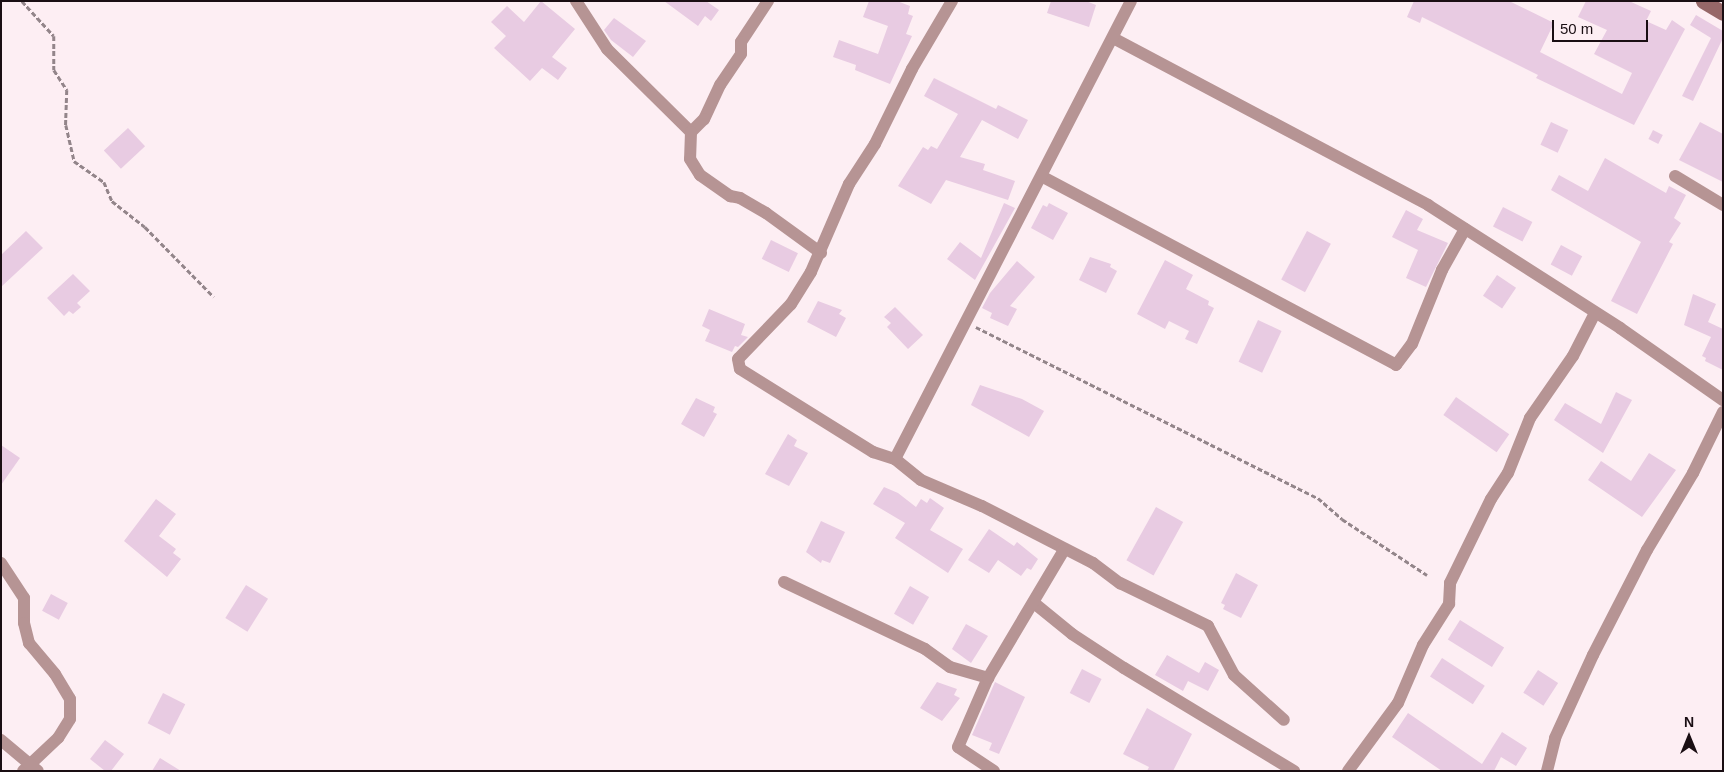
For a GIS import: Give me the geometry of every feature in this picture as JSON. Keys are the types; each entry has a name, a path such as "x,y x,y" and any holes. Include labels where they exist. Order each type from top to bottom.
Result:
{"street":[{"path":"576,1 607,49 691,132"},
{"path":"768,1 741,42 741,54 720,85 704,119 691,132 690,159 700,175 730,196 740,198 766,213 821,253"},
{"path":"952,1 912,69 875,144 849,184 821,253 791,304 738,359 740,369 873,452 895,459 921,480 982,506 1064,550 1093,563 1128,588 1208,626 1234,675 1284,720"},
{"path":"895,459 1043,177 1131,1"},
{"path":"1703,1 1723,13"},
{"path":"1113,38 1428,205 1595,312 1723,400"},
{"path":"1675,176 1723,205"},
{"path":"1043,177 1396,365 1412,344 1442,270 1464,229"},
{"path":"1348,771 1398,703 1423,645 1449,604 1450,583 1491,499 1508,473 1530,418 1573,356 1595,312"},
{"path":"1547,771 1555,738 1593,655 1647,550 1693,473 1723,412"},
{"path":"994,771 958,747 988,678 1064,550"},
{"path":"1,563 24,598 24,623 29,643 56,674 70,700 70,719 58,738 30,769 1,740"},
{"path":"784,582 925,649 950,667 988,678"},
{"path":"1034,603 1072,634 1124,668 1294,771"}],"path":[{"path":"22,1 54,36 54,70 67,90 66,125 74,161 104,182 112,201 145,227 214,297"},
{"path":"968,322 1002,343 1093,383 1208,445 1318,498 1342,519 1427,575"}],"building":[{"path":"541,1 575,29 552,57 567,68 558,80 542,68 530,81 494,48 506,36 491,22 507,6 524,22"},
{"path":"664,1 706,1 719,10 711,21 705,16 698,26"},
{"path":"869,1 897,1 910,6 908,14 913,16 906,34 912,36 890,84 855,70 856,65 833,57 839,40 878,54 888,26 863,17"},
{"path":"1051,1 1086,1 1096,5 1089,27 1047,13"},
{"path":"1414,1 1509,1 1554,23 1540,52 1622,94 1632,73 1594,54 1607,30 1578,17 1586,1 1629,1 1651,11 1646,21 1666,30 1672,20 1685,29 1634,125 1536,78 1538,75 1422,17 1420,23 1407,17"},
{"path":"1696,15 1723,31 1723,38 1693,101 1682,96 1711,38 1690,25"},
{"path":"614,18 646,41 633,57 611,40 604,30"},
{"path":"934,78 996,109 998,105 1028,120 1018,139 982,120 960,157 985,164 983,170 1015,181 1008,200 946,180 931,204 898,186 923,147 928,150 931,146 937,149 958,114 924,96"},
{"path":"1551,122 1568,130 1558,153 1540,145"},
{"path":"1700,122 1723,134 1723,182 1679,160"},
{"path":"128,128 145,146 121,169 104,151"},
{"path":"1653,130 1663,135 1658,144 1648,139"},
{"path":"1605,158 1666,193 1669,186 1686,195 1674,218 1681,223 1669,242 1673,244 1637,314 1611,301 1641,242 1551,190 1559,175 1588,191"},
{"path":"1004,203 1015,208 975,280 947,259 960,242 981,258"},
{"path":"1049,203 1068,213 1053,240 1031,228 1043,205 1047,207"},
{"path":"1503,207 1532,222 1522,242 1493,227"},
{"path":"1406,210 1423,219 1417,230 1448,243 1426,287 1406,278 1418,250 1392,237"},
{"path":"26,231 43,248 1,287 1,255"},
{"path":"1307,231 1331,244 1305,292 1281,280"},
{"path":"771,240 798,253 789,272 762,259"},
{"path":"1561,245 1582,256 1572,276 1551,264"},
{"path":"1090,257 1111,264 1110,267 1117,271 1106,293 1079,280"},
{"path":"1165,260 1193,275 1186,289 1209,301 1208,305 1214,308 1197,344 1185,339 1189,331 1169,321 1165,329 1137,314"},
{"path":"1017,261 1035,277 1010,306 1017,309 1008,326 990,318 992,313 982,308 990,293"},
{"path":"73,274 90,291 77,303 81,307 73,314 69,311 64,316 47,298"},
{"path":"1497,275 1516,288 1502,309 1483,296"},
{"path":"1693,294 1716,304 1708,322 1723,329 1723,370 1705,361 1706,358 1702,356 1711,337 1684,325"},
{"path":"818,301 842,310 839,314 846,318 836,337 807,322"},
{"path":"895,307 923,335 908,349 887,327 891,323 884,317"},
{"path":"709,309 745,324 741,335 748,337 738,347 735,346 732,352 705,341 710,330 702,326"},
{"path":"1258,320 1282,331 1262,373 1239,362"},
{"path":"980,385 1022,399 1044,411 1029,437 971,405"},
{"path":"1616,392 1632,400 1603,453 1554,420 1565,403 1601,424"},
{"path":"1456,397 1509,434 1497,452 1443,415"},
{"path":"696,398 715,407 713,412 717,414 704,437 681,424"},
{"path":"788,434 797,440 794,446 808,453 789,486 765,474"},
{"path":"1,445 20,458 1,485"},
{"path":"1649,453 1676,470 1642,517 1588,480 1601,461 1631,481"},
{"path":"884,487 898,493 916,507 921,499 927,503 930,498 944,508 930,530 963,549 948,573 895,538 905,523 873,504"},
{"path":"156,499 176,514 159,536 176,549 173,553 181,559 167,577 124,541"},
{"path":"1156,507 1183,522 1154,575 1126,560"},
{"path":"821,521 845,532 830,563 822,560 821,563 806,552"},
{"path":"989,529 1014,546 1017,542 1038,559 1031,570 1027,568 1021,576 998,560 989,573 968,560"},
{"path":"1236,573 1258,585 1241,618 1223,609 1225,605 1221,603"},
{"path":"246,585 268,599 247,632 225,618"},
{"path":"910,586 929,597 913,625 894,614"},
{"path":"51,594 68,603 59,620 42,611"},
{"path":"1460,620 1504,648 1492,667 1448,640"},
{"path":"966,624 988,636 971,663 952,649"},
{"path":"1167,655 1199,673 1205,662 1219,670 1208,691 1188,681 1183,691 1155,675"},
{"path":"1442,658 1485,686 1473,704 1430,676"},
{"path":"1082,669 1102,679 1089,703 1070,693"},
{"path":"1538,670 1558,683 1543,706 1523,693"},
{"path":"937,682 957,689 954,695 960,698 942,721 920,708"},
{"path":"995,682 1025,697 999,754 989,750 992,743 972,735"},
{"path":"163,693 185,704 170,735 148,723"},
{"path":"1147,708 1192,734 1173,771 1147,771 1149,767 1123,754"},
{"path":"1408,713 1482,764 1502,732 1527,748 1516,766 1501,757 1494,771 1442,771 1392,737"},
{"path":"105,740 124,754 111,771 105,771 90,759"},
{"path":"160,758 181,771 152,771"}]}
